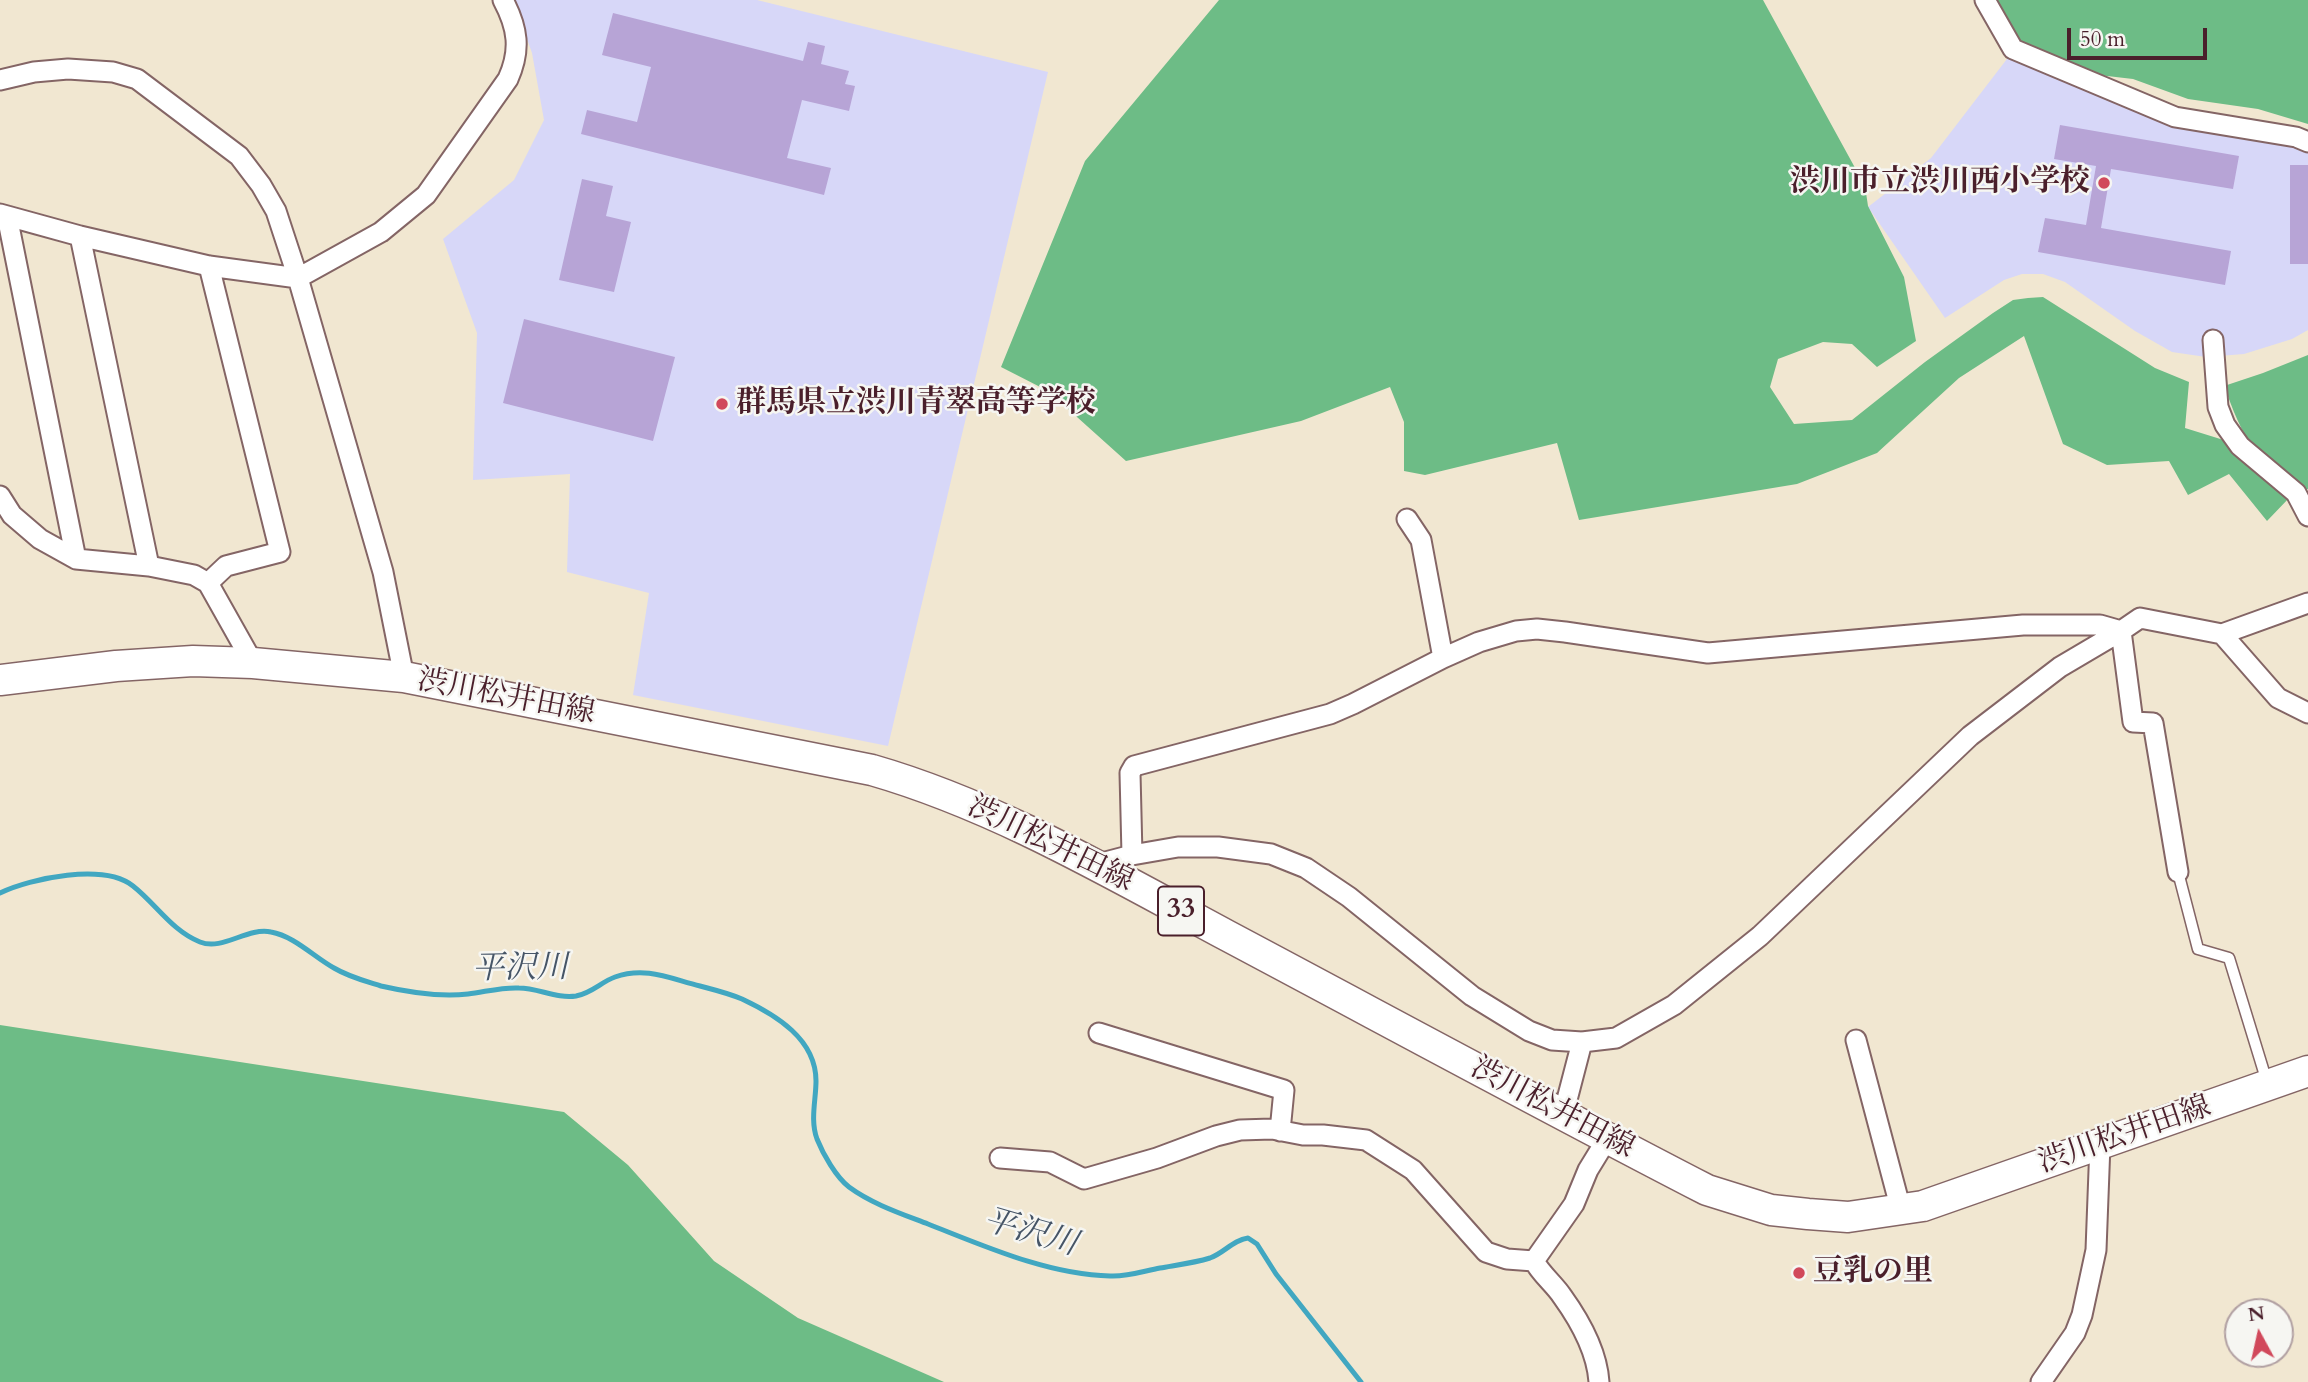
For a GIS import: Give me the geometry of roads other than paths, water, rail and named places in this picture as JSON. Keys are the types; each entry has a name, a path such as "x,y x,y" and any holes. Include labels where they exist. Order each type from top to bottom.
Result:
{"main road":[{"name":"渋川松井田線","path":"0,680 155,663 253,663 404,677 872,770 915,782 961,801 1094,865 1707,1190 1771,1210 1848,1217 1923,1206 2308,1071"}],"street":[{"path":"76,559 3,215 209,266 298,278 381,232 426,195 444,172 508,79 515,62 517,47 514,28 503,0"},
{"path":"1985,0 2013,50 2175,117 2296,137 2308,142"},
{"path":"1,77 68,69 113,72 137,79 239,156 261,185 276,211 298,278 383,572 404,677"},
{"path":"80,236 149,566"},
{"path":"208,583 226,566 280,552 209,266"},
{"path":"2213,340 2218,407 2225,425 2240,446 2296,493 2308,516"},
{"path":"0,496 12,515 40,539 76,559 149,566 194,575 208,583 253,663"},
{"path":"1407,519 1422,540 1443,658"},
{"path":"1094,865 1178,847 1218,847 1271,854 1306,868 1349,897 1472,996 1529,1031 1552,1040 1582,1042 1616,1038 1674,1005 1759,936 1970,736 2060,667 2140,618 2222,634 2308,603"},
{"path":"1132,855 1130,774 1134,766 1331,714 1443,658 1479,642 1516,631 1537,629 1708,653 2023,625 2100,625 2122,631"},
{"path":"2122,631 2133,722 2153,723 2178,872"},
{"path":"2222,634 2278,698 2308,713"},
{"path":"1099,1033 1283,1090 1280,1130"},
{"path":"1856,1040 1900,1210"},
{"path":"1563,1115 1582,1042"},
{"path":"1000,1158 1050,1162 1084,1179 1240,1130 1280,1130 1303,1135 1366,1140 1412,1170 1486,1252 1507,1259 1534,1261 1561,1295 1582,1328 1598,1364 1599,1382"},
{"path":"1534,1261 1574,1204 1588,1170 1607,1139"},
{"path":"2041,1382 2075,1333 2082,1315 2096,1250 2100,1144"}],"lane":[{"path":"2178,872 2198,949 2229,958 2269,1085"}],"waterway":[{"name":"平沢川","path":"0,893 48,878 104,875 133,886 181,931 200,942 217,944 253,933 271,932 296,942 345,974 381,986 413,992 458,995 519,988 576,996 615,977 648,973 732,995 768,1013 792,1030 802,1041 814,1066 817,1139 826,1158 844,1183 867,1199 994,1250 1040,1265 1087,1274 1123,1276 1198,1261 1215,1256 1238,1241 1248,1238 1257,1244 1276,1274 1361,1382"}],"place":[{"name":"渋川市立渋川西小学校","path":"2104,183"},
{"name":"群馬県立渋川青翠高等学校","path":"722,404"},
{"name":"豆乳の里","path":"1799,1273"}]}
